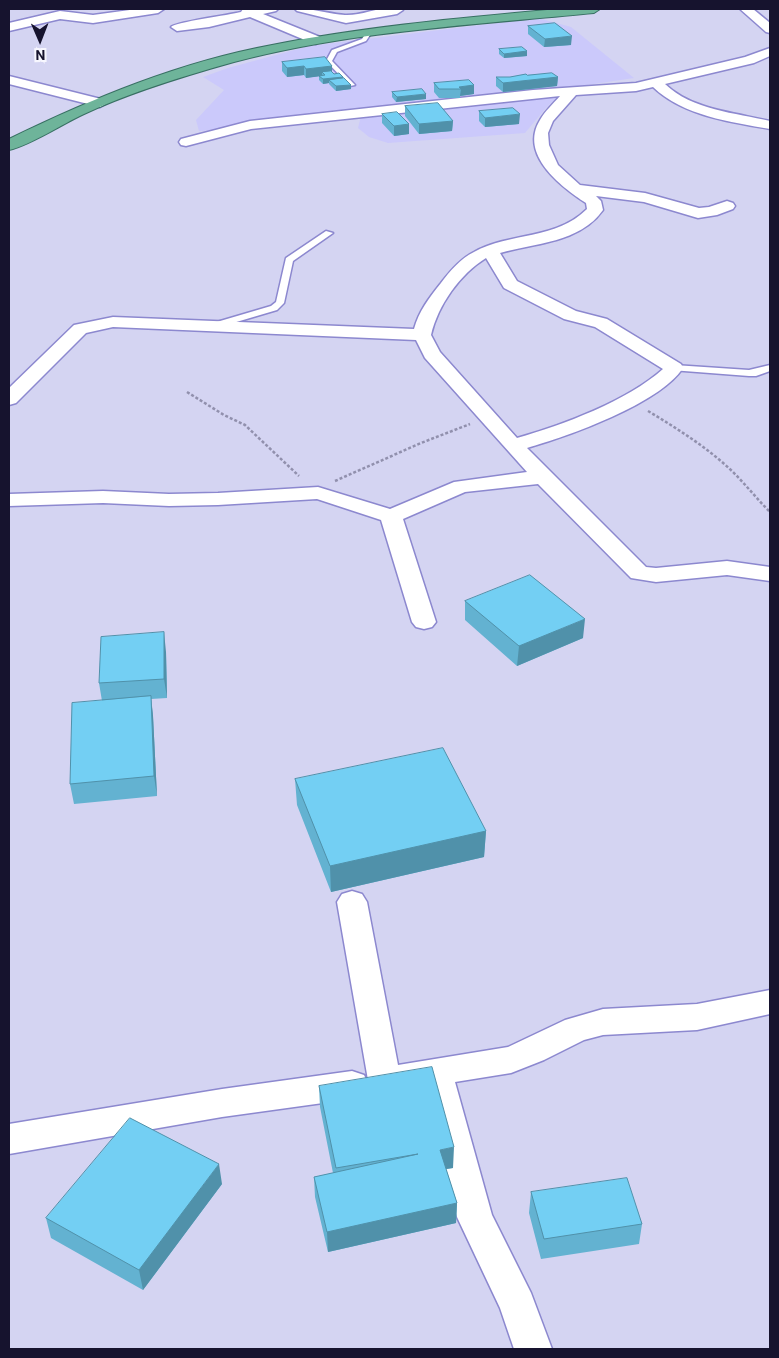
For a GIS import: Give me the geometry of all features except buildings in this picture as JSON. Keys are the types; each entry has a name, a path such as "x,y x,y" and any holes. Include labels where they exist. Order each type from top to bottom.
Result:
{"highway":[{"path":"9,145 100,102 142,86 229,59 316,40 369,32 594,9"}],"street":[{"path":"9,28 60,15 93,19 158,9"},
{"path":"177,27 209,23 243,11 272,9"},
{"path":"302,9 346,19 365,18 396,10"},
{"path":"746,9 770,28"},
{"path":"243,11 316,40"},
{"path":"186,142 250,125 572,91 620,89 657,83 749,60 770,52"},
{"path":"9,80 100,102"},
{"path":"657,83 663,92 704,110 770,125"},
{"path":"572,91 546,122 541,134 546,162 574,188 593,201 595,210 590,217 565,231 482,254 456,275 426,314 422,335 432,354 513,446 639,573 656,575 727,568 770,574"},
{"path":"574,188 645,198 698,213 710,212 727,206"},
{"path":"492,252 510,284 570,315 601,323 674,368 669,375 629,401 585,423 554,435 513,446"},
{"path":"9,396 80,329 113,322 422,335"},
{"path":"9,500 103,496 218,499 321,492 391,516 461,486 542,477"},
{"path":"391,516 424,622"},
{"path":"352,902 384,1080"},
{"path":"9,1138 222,1103 436,1073 511,1060 576,1029 603,1022 697,1017 770,1002"},
{"path":"436,1073 475,1217 518,1306 533,1349"}],"lane":[{"path":"352,85 325,61 334,51 364,40 369,32"},
{"path":"213,326 274,308 280,303 289,260 329,233"},
{"path":"674,368 750,373 770,368"}],"path":[{"path":"187,392 224,415 245,425 304,481 321,492 336,481 412,446 487,417"},
{"path":"629,401 668,422 698,443 733,472 770,512"}],"shaded area":[{"path":"538,18 571,27 634,78 567,88 546,108 525,133 388,143 369,137 358,128 361,116 276,127 199,131 196,120 224,90 203,77 228,68 309,46"}]}
